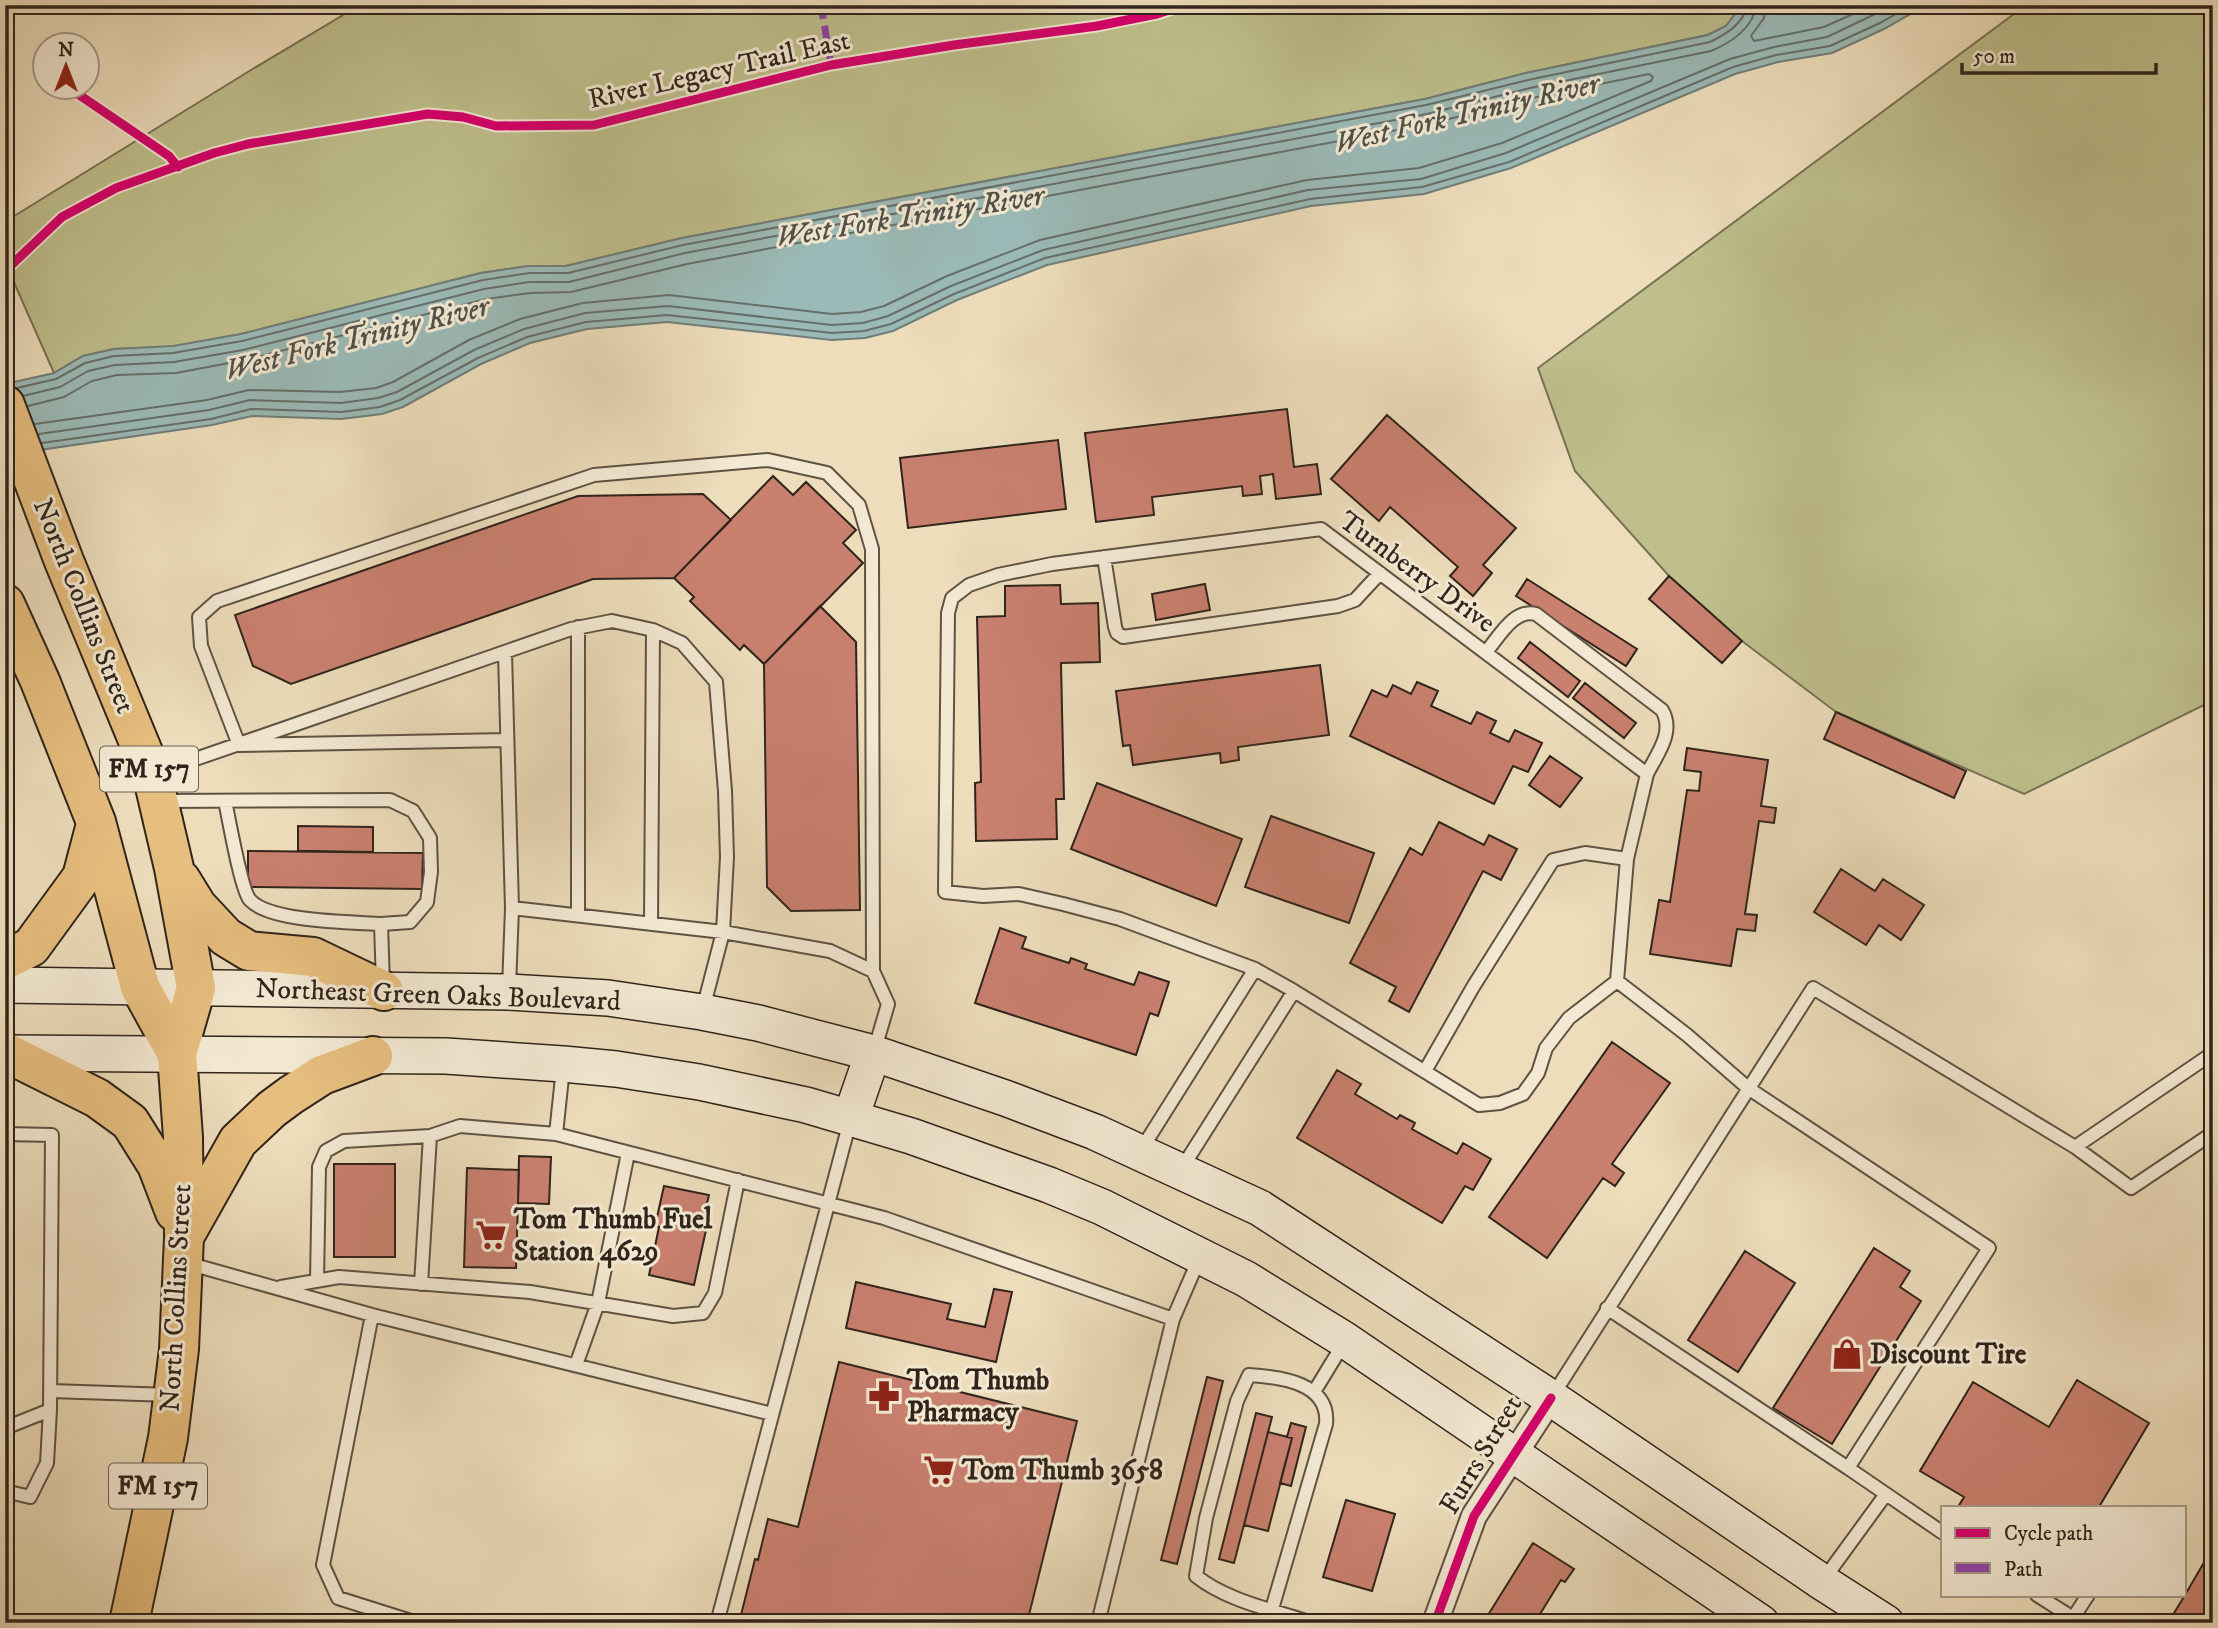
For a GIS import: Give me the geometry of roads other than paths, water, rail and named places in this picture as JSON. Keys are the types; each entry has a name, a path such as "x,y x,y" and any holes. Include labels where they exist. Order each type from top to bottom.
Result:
{"main road":[{"name":"North Collins Street","path":"5,405 64,561 156,788 196,988 177,1054 183,1137 184,1250 174,1395 159,1484 129,1623"},
{"name":"North Collins Street","path":"5,604 40,681 96,822 140,987 177,1054"},
{"path":"5,960 31,947 82,877 96,822"},
{"path":"174,868 197,906 226,937 249,951 313,957 384,991"},
{"name":"Northeast Green Oaks Boulevard","path":"5,985 509,992 608,998 758,1023 873,1053 1052,1114 1260,1208 1551,1398 1885,1623"},
{"path":"6,1053 446,1056 563,1064 699,1082 806,1105 912,1136 1102,1207 1246,1279 1345,1340 1761,1623"},
{"path":"6,1053 97,1098 130,1122 157,1165 184,1250"},
{"path":"851,1117 873,1053"},
{"path":"184,1250 238,1141 272,1109 322,1075 373,1056"}],"street":[{"name":"Furrs Street","path":"1435,1623 1474,1516 1551,1398"}],"lane":[{"path":"239,745 201,646 199,617 217,601 594,475 768,460 827,474 859,505 872,549 873,971 888,1004 873,1053"},
{"name":"Turnberry Drive","path":"1617,981 1569,1018 1546,1048 1538,1073 1523,1094 1500,1103 1479,1105 1255,969 1120,919 1074,907 1019,894 983,896 945,892 948,613 953,598 970,585 998,575 1052,564 1321,529 1647,774"},
{"path":"1104,557 1115,627 1117,634 1124,637 1338,606 1355,600 1380,573"},
{"path":"1486,652 1516,617 1531,612 1662,710 1666,718 1668,731 1647,774 1627,859 1617,981 1687,1035 1748,1088 1989,1248 1848,1468"},
{"path":"156,788 239,745 579,628 612,621 653,630 682,643 716,682 727,844 723,932 702,1012"},
{"path":"578,915 579,628"},
{"path":"651,924 653,630"},
{"path":"505,653 512,908 509,992"},
{"path":"239,745 508,740"},
{"path":"156,788 225,801 390,800 412,811 430,838 431,872 427,902 410,922 381,924 312,919 265,912 248,899 225,801"},
{"path":"1425,1072 1473,986 1553,860 1585,853 1627,859"},
{"path":"512,908 723,932 830,951 873,971"},
{"path":"381,924 384,991"},
{"path":"1139,1153 1255,969"},
{"path":"1551,1398 1813,988 2075,1147 2130,1188 2213,1133"},
{"path":"1180,1171 1294,991"},
{"path":"2075,1147 2213,1053"},
{"path":"556,1134 563,1064"},
{"path":"717,1623 851,1117"},
{"path":"317,1281 319,1167 326,1151 344,1141 430,1136 460,1126 556,1134 884,1218 1174,1320"},
{"path":"5,1134 52,1135 51,1391 47,1463 30,1497 5,1491"},
{"path":"421,1284 430,1136"},
{"path":"576,1365 598,1303 628,1153"},
{"path":"278,1288 339,1277 530,1292 673,1316 703,1312 715,1293 738,1180"},
{"path":"184,1250 278,1288 372,1315 772,1414"},
{"path":"1098,1623 1174,1320 1200,1255"},
{"path":"1607,1308 1941,1532"},
{"path":"372,1315 323,1565 338,1598 417,1623"},
{"path":"1314,1392 1345,1340"},
{"path":"1272,1609 1326,1424 1327,1411 1321,1398 1314,1392 1279,1377 1249,1375 1237,1401 1206,1518 1196,1576 1217,1590 1312,1623"},
{"path":"51,1391 174,1395"},
{"path":"5,1428 50,1410"},
{"path":"1822,1582 1886,1494"},
{"path":"2039,1596 2073,1618 2087,1596"}],"water":[{"name":"West Fork Trinity River","path":"1742,5 1926,5 1884,29 1832,53 1778,62 1735,74 1511,168 1424,194 1311,206 1047,265 957,300 893,331 865,338 832,340 667,322 587,329 530,343 481,364 403,407 382,414 341,419 252,416 212,425 5,455 5,384 54,373 83,356 114,349 173,346 241,334 481,273 528,266 566,266 682,238 1425,99 1526,73 1708,35 1726,26"}],"place":[{"name":"Tom Thumb Fuel Station 4629","path":"491,1235"},
{"name":"Discount Tire","path":"1847,1354"},
{"name":"Tom Thumb Pharmacy","path":"884,1396"},
{"name":"Tom Thumb 3658","path":"939,1470"}]}
